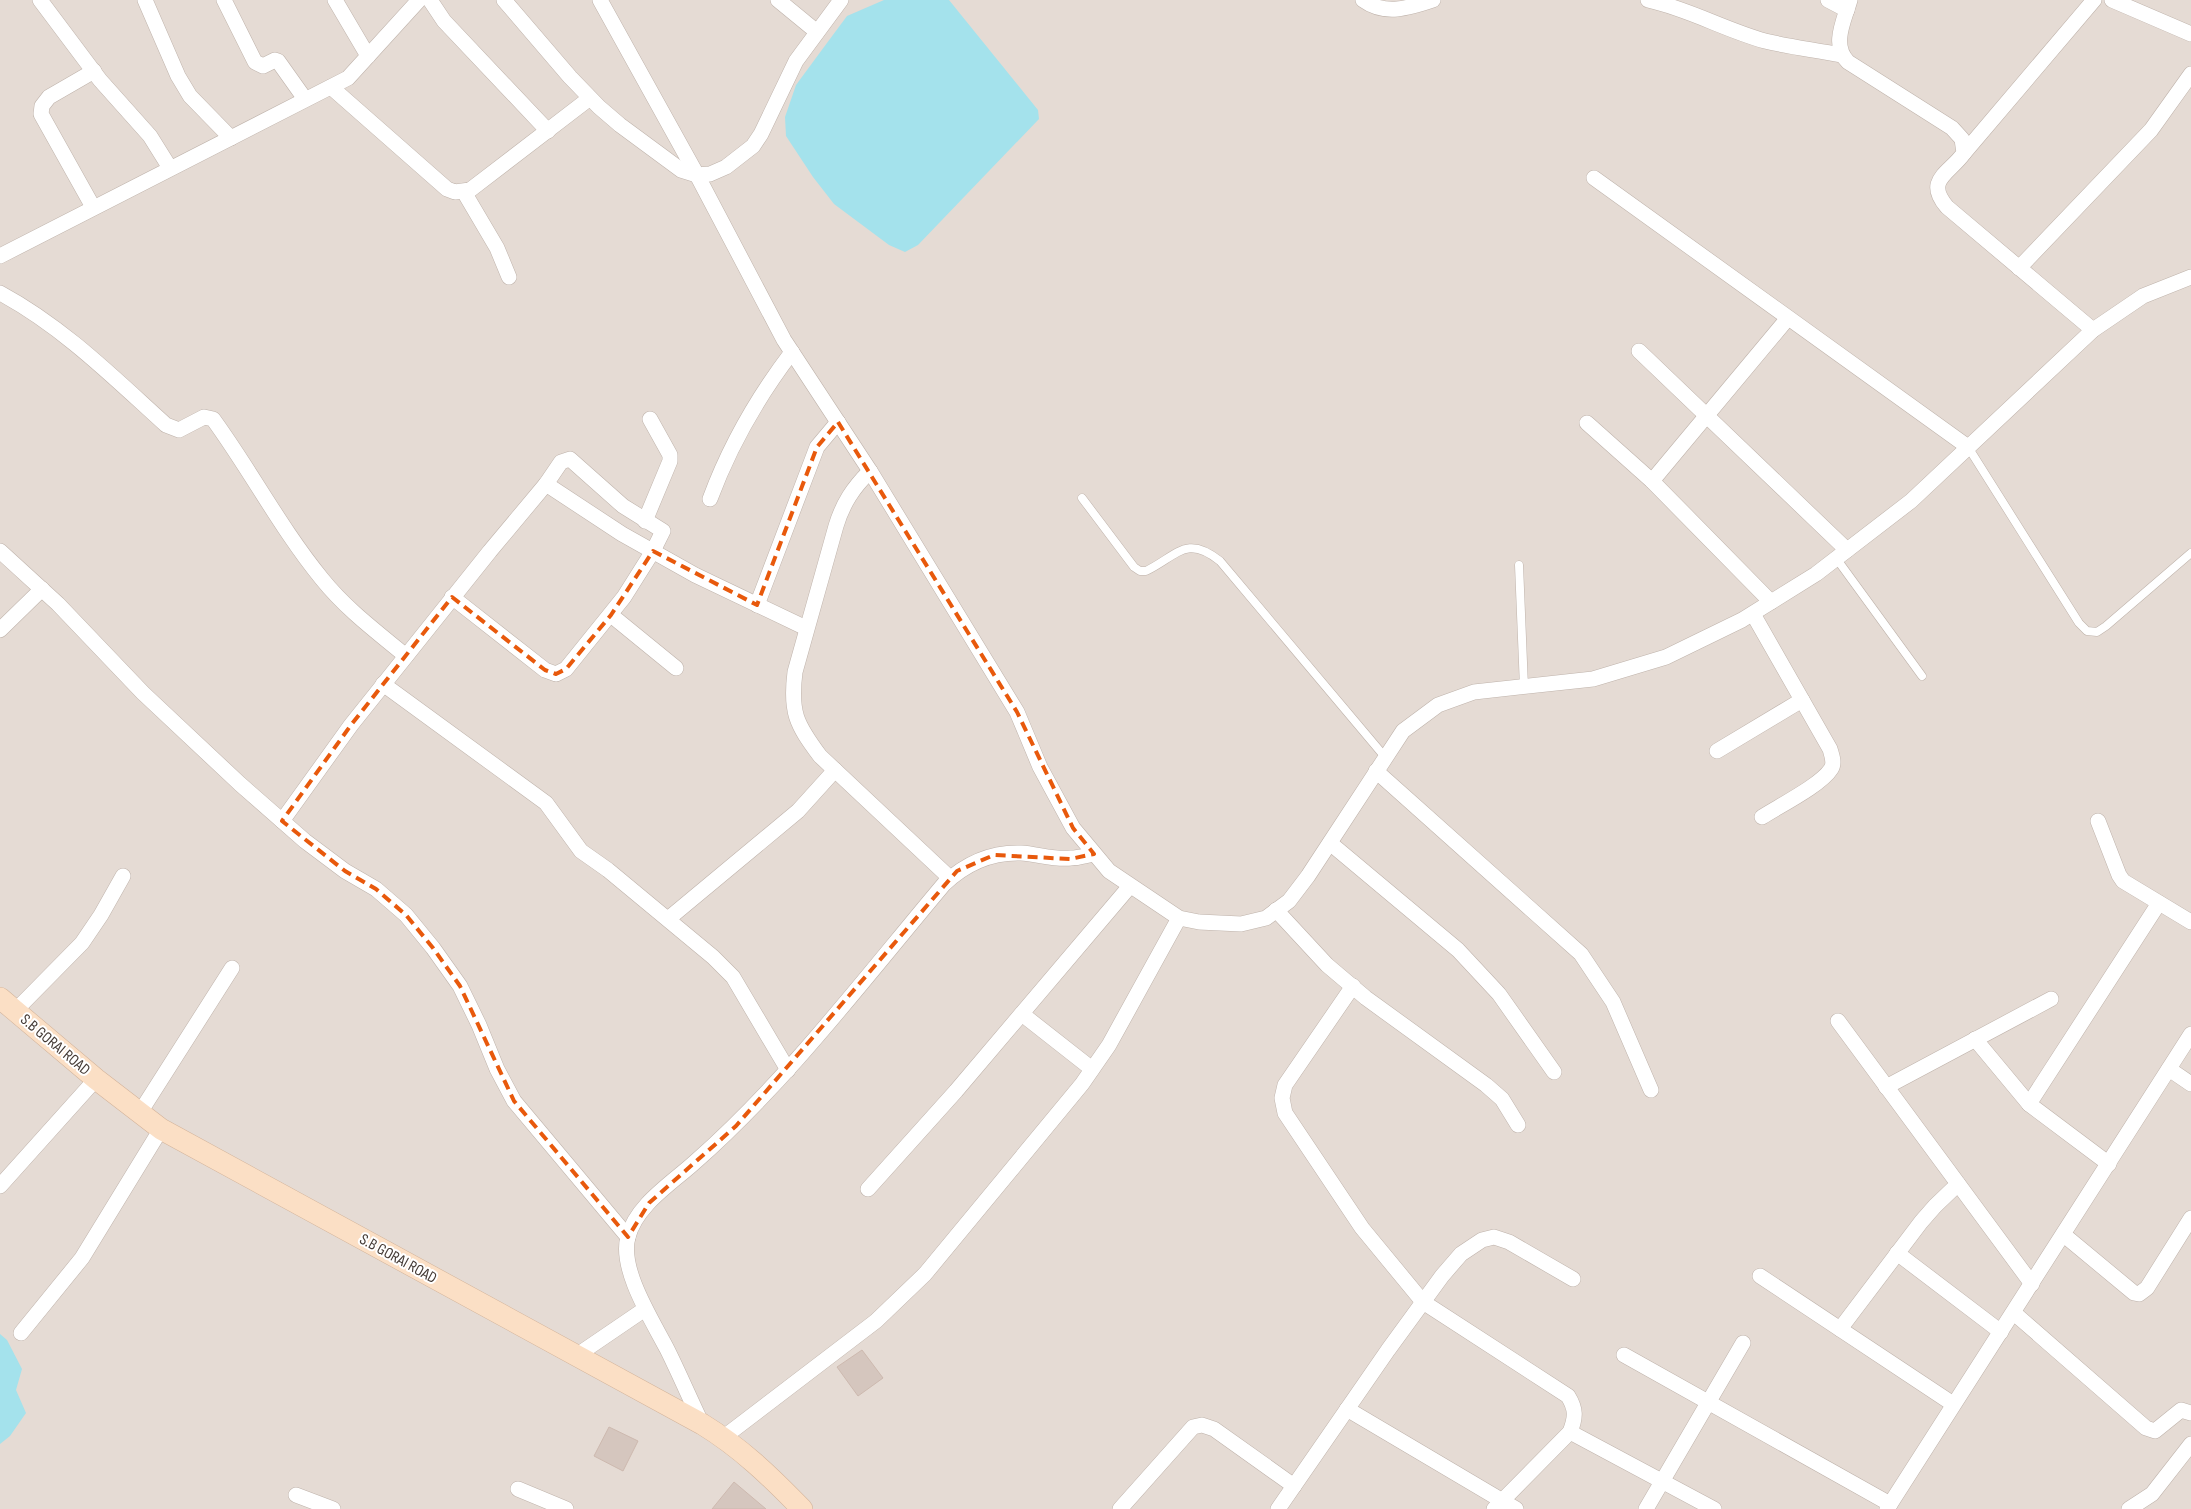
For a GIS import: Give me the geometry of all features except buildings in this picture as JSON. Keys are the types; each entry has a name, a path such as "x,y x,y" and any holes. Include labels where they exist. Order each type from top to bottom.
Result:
{"street":[{"path":"40,0 94,71 150,136 170,168"},
{"path":"146,0 178,76 190,96 231,138"},
{"path":"224,0 255,62 263,66 274,60 278,61 305,99"},
{"path":"335,0 368,56"},
{"path":"0,256 348,78 419,0"},
{"path":"430,0 462,40 548,131"},
{"path":"504,0 590,98 620,125 655,152 681,170 697,175 710,174 726,167 753,146 761,134 796,61 841,0"},
{"path":"600,0 792,352 870,471 1017,712 1040,767 1073,828 1109,872 1179,918 1200,922 1241,924 1266,918 1289,902 1403,732 1438,706 1474,692 1593,679 1666,657 1753,614 1816,574 1910,501 2093,330 2143,296 2191,277"},
{"path":"778,0 817,32"},
{"path":"1363,0 1381,9 1394,9 1433,0"},
{"path":"1648,0 1681,9 1765,41 1841,55"},
{"path":"1828,0 1849,5 1838,45 1841,55 1848,62 1952,128 1962,139 1964,153"},
{"path":"2093,330 1940,198 1936,188 1939,178 1957,162 2094,0"},
{"path":"2112,0 2191,34"},
{"path":"93,207 41,114 42,106 49,97 94,71"},
{"path":"2019,268 2151,130 2191,74"},
{"path":"331,87 447,188 455,192 470,190 590,98"},
{"path":"1594,178 1968,447"},
{"path":"464,192 497,248 509,277"},
{"path":"0,293 32,310 60,332 166,426 179,430 204,417 213,419 297,546 322,580 347,608 406,656"},
{"path":"1652,481 1788,318"},
{"path":"1639,351 1707,415 1841,554"},
{"path":"710,498 740,429 792,352"},
{"path":"645,520 670,461 670,455 650,419"},
{"path":"756,605 817,447 838,422"},
{"path":"1587,423 1652,481 1771,602"},
{"path":"282,822 351,725 452,597 546,484 561,462 570,459 623,506 662,531 653,551 611,615 566,669 556,674 545,670 452,597"},
{"path":"870,471 842,505 795,672 792,694 795,716 810,743 820,756 950,878"},
{"path":"546,484 622,534 695,575 806,628"},
{"path":"0,551 42,589 179,728 282,822 337,865 382,894 406,915 434,948 460,986 479,1024 497,1069 514,1101 628,1237"},
{"path":"0,630 42,589"},
{"path":"1753,614 1830,749 1833,760 1832,767 1817,782 1762,817"},
{"path":"611,615 676,668"},
{"path":"383,684 546,803 581,851 608,870 707,951 733,977 788,1070"},
{"path":"1717,751 1802,700"},
{"path":"668,919 798,811 835,770"},
{"path":"1376,771 1581,954 1613,1002 1651,1090"},
{"path":"2098,821 2119,875 2129,885 2191,922"},
{"path":"1330,843 1458,950 1498,994 1554,1072"},
{"path":"702,1424 667,1349 645,1309 627,1261 628,1237 635,1221 649,1203 736,1126 788,1070 957,872 994,855 1020,853 1070,858 1094,854"},
{"path":"7,1005 82,943 97,922 123,876"},
{"path":"868,1189 1022,1014 1130,886"},
{"path":"2029,1104 2159,903"},
{"path":"1276,910 1327,965 1352,986 1444,1056 1486,1085 1502,1100 1518,1125"},
{"path":"724,1437 876,1322 925,1274 1092,1069 1109,1045 1179,918"},
{"path":"139,1114 232,968"},
{"path":"1352,986 1286,1085 1282,1098 1285,1113 1362,1228 1423,1302 1568,1396 1575,1407 1575,1420 1570,1432 1499,1505"},
{"path":"1886,1086 2051,999"},
{"name":"S.B GORAI ROAD","path":"7,1005 139,1114 161,1129 724,1437 763,1469 802,1509"},
{"path":"1022,1014 1092,1069"},
{"path":"1838,1021 2032,1284"},
{"path":"1624,1355 1889,1507 2191,1034"},
{"path":"1975,1039 2029,1104 2109,1164"},
{"path":"2169,1069 2191,1084"},
{"path":"0,1186 96,1079"},
{"path":"21,1333 82,1258 161,1129"},
{"path":"1840,1329 1935,1206 1958,1184"},
{"path":"2064,1235 2134,1293 2139,1294 2147,1288 2191,1218"},
{"path":"1284,1507 1294,1486 1347,1410 1423,1302 1461,1254 1482,1240 1494,1237 1509,1242 1574,1279"},
{"path":"1898,1253 2001,1332"},
{"path":"1760,1276 1953,1404"},
{"path":"576,1356 645,1309"},
{"path":"2014,1312 2146,1428 2155,1431 2181,1410 2191,1413"},
{"path":"1646,1509 1710,1403 1743,1343"},
{"path":"1347,1410 1499,1505 1516,1509"},
{"path":"1120,1509 1193,1427 1202,1425 1214,1429 1294,1486"},
{"path":"1570,1432 1714,1509"},
{"path":"2130,1509 2152,1494 2191,1444"},
{"path":"518,1490 566,1509"},
{"path":"296,1495 333,1509"}],"lane":[{"path":"1968,447 2079,624 2087,631 2097,632 2106,626 2191,553"},
{"path":"1082,498 1134,567 1140,571 1146,572 1183,550 1196,547 1209,552 1220,561 1385,758"},
{"path":"1841,554 1922,676"},
{"path":"1519,565 1524,687"}],"highlighted area":[{"path":"838,422 1017,712 1073,828 1094,854 1070,859 994,855 957,871 736,1126 649,1203 628,1237 514,1101 460,986 433,948 406,915 376,889 345,871 282,821 351,725 452,597 545,670 556,674 566,669 611,615 653,551 757,605 817,447"}],"shaded area":[{"path":"0,0 2191,0 2191,1509 0,1509"}],"water":[{"path":"884,0 949,0 1038,110 1039,119 918,245 905,252 889,245 834,204 813,177 786,136 785,117 796,85 847,16"},
{"path":"0,1334 7,1340 22,1369 16,1390 26,1413 10,1436 0,1444"}]}
